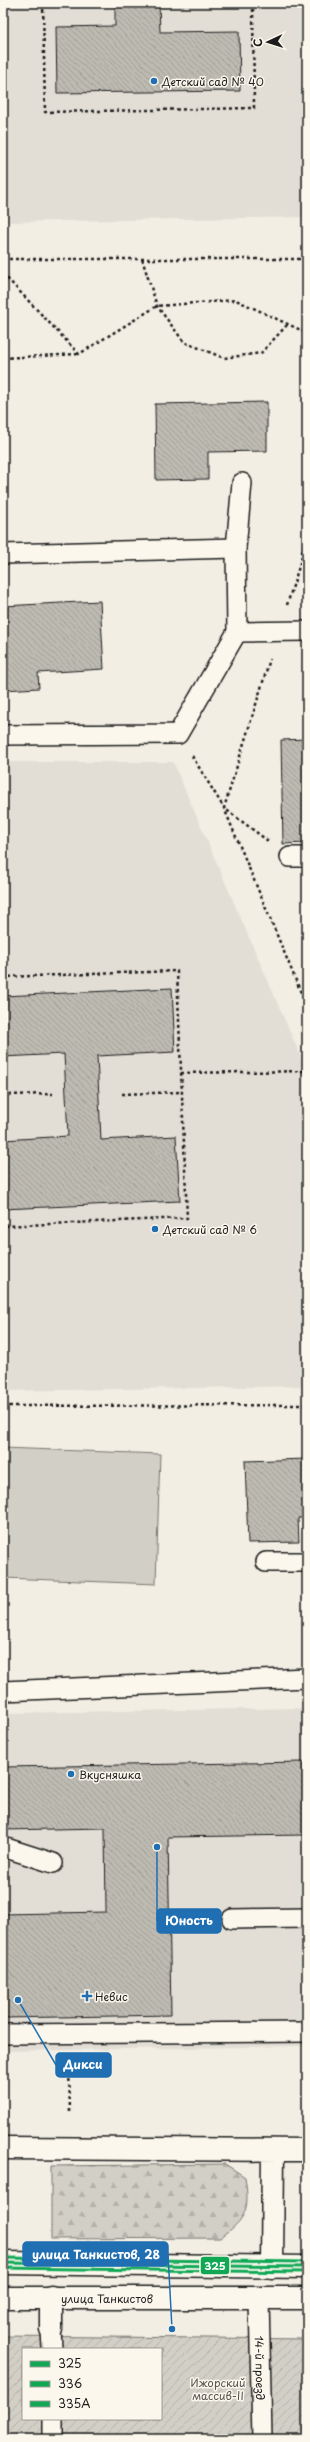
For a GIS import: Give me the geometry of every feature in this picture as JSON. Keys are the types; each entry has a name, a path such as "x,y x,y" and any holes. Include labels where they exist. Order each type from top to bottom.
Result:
{"main road":[{"path":"3,2148 307,2150"},
{"path":"266,2298 272,2267 273,2150"},
{"path":"3,2263 307,2267"},
{"name":"улица Танкистов","path":"3,2298 307,2298"},
{"path":"51,2298 52,2339"}],"lane":[{"path":"3,735 178,734 238,632 236,548 242,483"},
{"path":"3,554 236,548"},
{"path":"238,632 307,631"},
{"path":"266,1562 307,1562"},
{"path":"3,1691 307,1678"},
{"path":"3,1847 53,1863"},
{"path":"232,1920 307,1918"},
{"path":"3,2034 307,2032"},
{"name":"14-й проезд","path":"262,2439 266,2298"},
{"path":"53,2420 53,2439"}],"path":[{"path":"43,3 45,112 254,108 253,3"},
{"path":"3,259 307,259"},
{"path":"142,259 158,306 184,342 224,358 261,353 288,324"},
{"path":"3,274 79,354"},
{"path":"3,358 79,354 158,306 236,300 307,333"},
{"path":"224,808 301,560 307,528"},
{"path":"178,734 224,808 307,1007"},
{"path":"224,808 298,857"},
{"path":"3,977 177,971 186,1218 3,1226"},
{"path":"181,1073 307,1071"},
{"path":"122,1094 182,1092"},
{"path":"3,1096 53,1094"},
{"path":"3,1406 307,1405"},
{"path":"68,2034 70,2113"}],"shaded area":[{"name":"Детский сад № 40","path":"3,3 302,3 307,217 3,222"},
{"name":"Детский сад № 6","path":"3,762 173,762 307,1071 307,1386 3,1391"},
{"path":"307,1708 307,2046 3,2051 3,1713"}],"green space":[{"path":"3,1448 160,1454 156,1584 3,1578"},
{"path":"225,2164 245,2177 247,2198 246,2206 241,2219 220,2238 51,2239 51,2166"},
{"name":"Ижорский массив-II","path":"3,2336 307,2339 307,2439 3,2439"}],"building":[{"path":"115,3 159,3 160,32 239,31 240,91 57,93 56,27 115,26"},
{"path":"267,402 267,451 208,452 208,479 156,480 155,404"},
{"path":"100,601 104,669 38,673 39,688 3,690 3,606"},
{"path":"307,739 307,843 283,844 281,740"},
{"path":"172,988 175,1052 97,1056 101,1140 176,1136 180,1201 3,1209 3,1140 68,1136 64,1054 3,1057 3,996"},
{"path":"307,1459 307,1518 298,1518 299,1542 248,1543 245,1461"},
{"path":"304,1762 305,1835 168,1837 171,2015 3,2018 3,1914 106,1912 105,1828 3,1830 3,1767"}],"transit line":[{"name":"335А","path":"3,2258 307,2262"},
{"name":"325","path":"3,2263 307,2267"},
{"name":"336","path":"3,2268 307,2272"}],"place":[{"name":"Детский сад № 40","path":"154,81"},
{"name":"Детский сад № 6","path":"155,1229"},
{"name":"Вкусняшка","path":"71,1774"},
{"name":"Юность","path":"157,1847"},
{"name":"Невис","path":"87,1996"},
{"name":"Дикси","path":"18,2000"},
{"name":"улица Танкистов, 28","path":"172,2329"}]}
